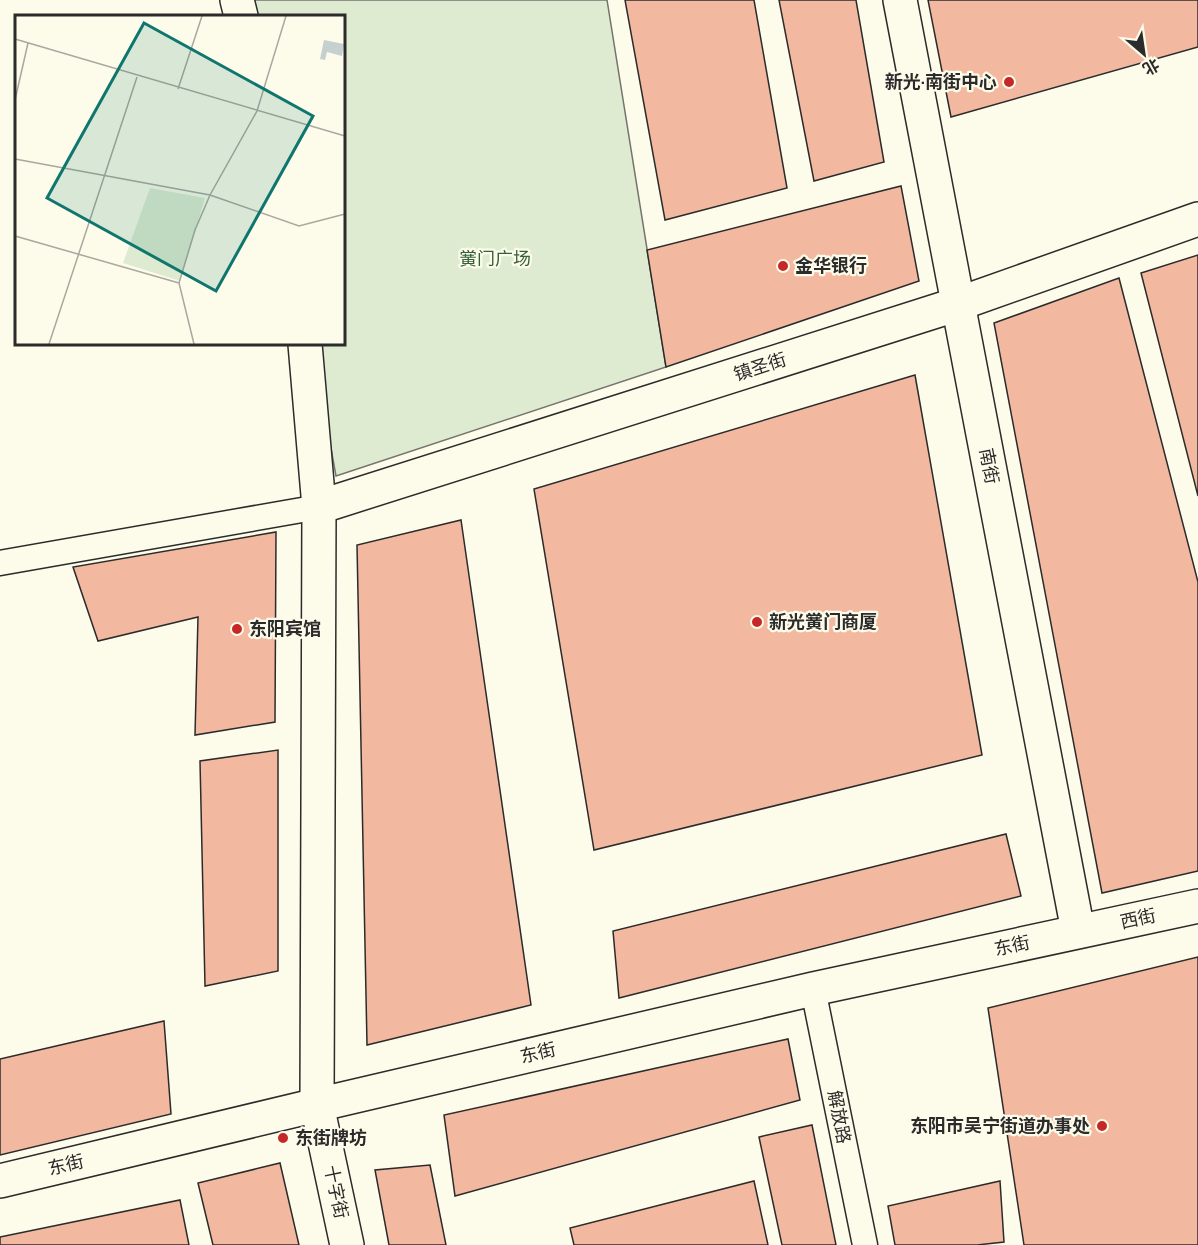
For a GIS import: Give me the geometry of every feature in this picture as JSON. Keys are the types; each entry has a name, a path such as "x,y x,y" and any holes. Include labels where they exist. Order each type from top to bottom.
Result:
{"street":[{"path":"237,0 241,15"},
{"name":"南街","path":"900,0 1078,931"},
{"name":"镇圣街","path":"319,507 958,304 1198,219"},
{"name":"十字街","path":"305,345 319,507 317,1105 347,1245"},
{"path":"0,564 319,507"},
{"name":"西街","path":"1078,931 1198,906"},
{"name":"东街","path":"0,1181 813,989 1078,931"},
{"name":"解放路","path":"813,989 864,1245"}],"green space":[{"name":"黉门广场","path":"237,0 607,0 666,367 336,476 312,345 345,345 345,15 241,15"}],"building":[{"path":"625,0 754,0 787,188 665,220"},
{"path":"779,0 856,0 884,162 814,181"},
{"name":"新光·南街中心","path":"928,0 1198,0 1198,47 951,117"},
{"name":"金华银行","path":"901,186 919,281 666,367 647,250"},
{"path":"1198,255 1198,496 1141,273"},
{"path":"1119,278 1198,582 1198,871 1102,893 994,323"},
{"name":"新光黉门商厦","path":"915,375 982,755 594,850 534,489"},
{"path":"461,520 531,1005 367,1045 357,545"},
{"name":"东阳宾馆","path":"276,532 275,722 195,735 198,617 98,641 73,567"},
{"path":"278,750 278,971 205,986 200,761"},
{"path":"1006,834 1021,896 619,998 613,931"},
{"name":"东阳市吴宁街道办事处","path":"1198,957 1198,1245 1024,1245 988,1008"},
{"path":"164,1021 171,1114 0,1155 0,1059"},
{"path":"788,1039 800,1100 455,1196 444,1115"},
{"path":"812,1125 836,1245 782,1245 759,1137"},
{"path":"280,1163 299,1245 213,1245 198,1183"},
{"path":"430,1165 446,1245 389,1245 375,1170"},
{"path":"754,1181 768,1245 574,1245 570,1228"},
{"path":"1000,1181 1004,1242 977,1245 895,1245 888,1206"},
{"path":"180,1200 189,1245 0,1245 0,1237"}],"place":[{"name":"新光·南街中心","path":"1009,82"},
{"name":"金华银行","path":"783,266"},
{"name":"新光黉门商厦","path":"757,622"},
{"name":"东阳宾馆","path":"237,629"},
{"name":"东阳市吴宁街道办事处","path":"1102,1126"},
{"name":"东街牌坊","path":"283,1138"}]}
